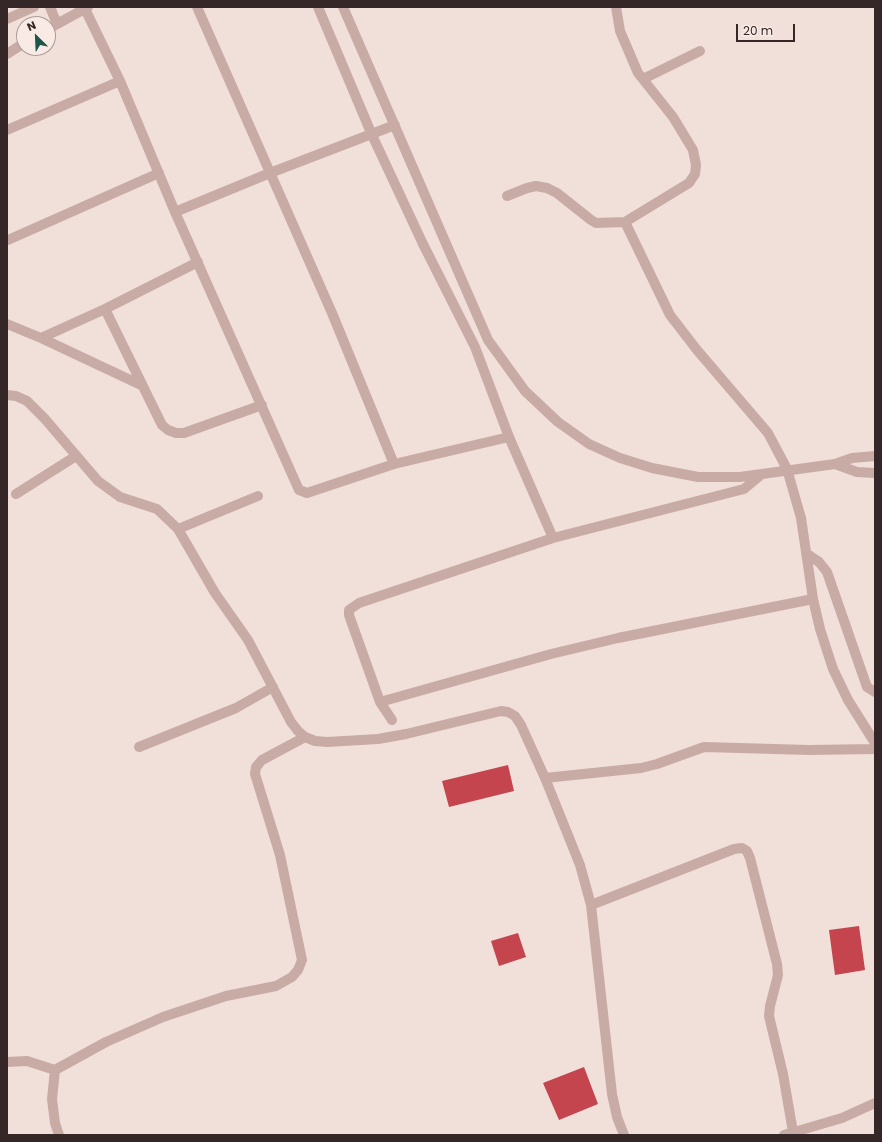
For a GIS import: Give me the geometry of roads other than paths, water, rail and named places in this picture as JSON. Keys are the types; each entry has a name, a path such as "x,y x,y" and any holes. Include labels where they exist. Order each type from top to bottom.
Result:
{"street":[{"path":"7,19 34,7"},
{"path":"50,7 57,24 86,8 120,81 175,212 298,488 308,493 394,464 509,437"},
{"path":"197,7 332,313 394,464"},
{"path":"318,7 372,135 475,347 509,437 553,538"},
{"path":"343,7 488,340 525,391 558,422 589,444 620,458 674,474 698,477 740,476 835,464 852,458 875,456"},
{"path":"507,196 536,186 547,188 557,193 596,223 625,222 688,183 695,174 696,166 693,150 673,117 638,73 621,36 616,7"},
{"path":"7,54 16,49"},
{"path":"643,80 700,50"},
{"path":"7,130 120,81"},
{"path":"175,212 394,125"},
{"path":"8,240 158,173"},
{"path":"625,222 670,315 697,350 768,433 787,469 801,518 808,554 813,600 820,629 833,670 848,700 875,743"},
{"path":"41,338 105,309 198,262"},
{"path":"105,309 141,385 162,425 168,430 176,433 184,433 262,405"},
{"path":"7,324 41,338 141,385"},
{"path":"475,347 488,340"},
{"path":"7,395 16,396 27,401 45,419 98,481 120,497 157,509 178,529 215,593 248,640 291,722 305,737 315,741 327,742 378,739 406,734 492,712 508,712 515,716 521,725 545,778 580,866 591,905 612,1094 617,1117 624,1135"},
{"path":"16,494 76,456"},
{"path":"835,464 857,472 875,473"},
{"path":"392,720 380,702 348,615 350,610 359,603 553,538 744,489 763,473"},
{"path":"178,529 258,496"},
{"path":"808,554 820,562 827,572 867,687 875,692"},
{"path":"380,702 552,654 618,638 813,600"},
{"path":"139,747 236,708 273,687"},
{"path":"7,1062 26,1061 55,1070 106,1042 163,1017 226,996 276,986 292,977 298,970 302,960 280,855 255,774 256,767 262,760 305,737"},
{"path":"545,778 641,768 657,764 704,747 809,750 875,749"},
{"path":"591,905 734,849 742,848 747,851 777,964 778,975 769,1016 782,1074 789,1133 842,1118 875,1103"},
{"path":"55,1070 52,1099 54,1123 59,1135"}]}
